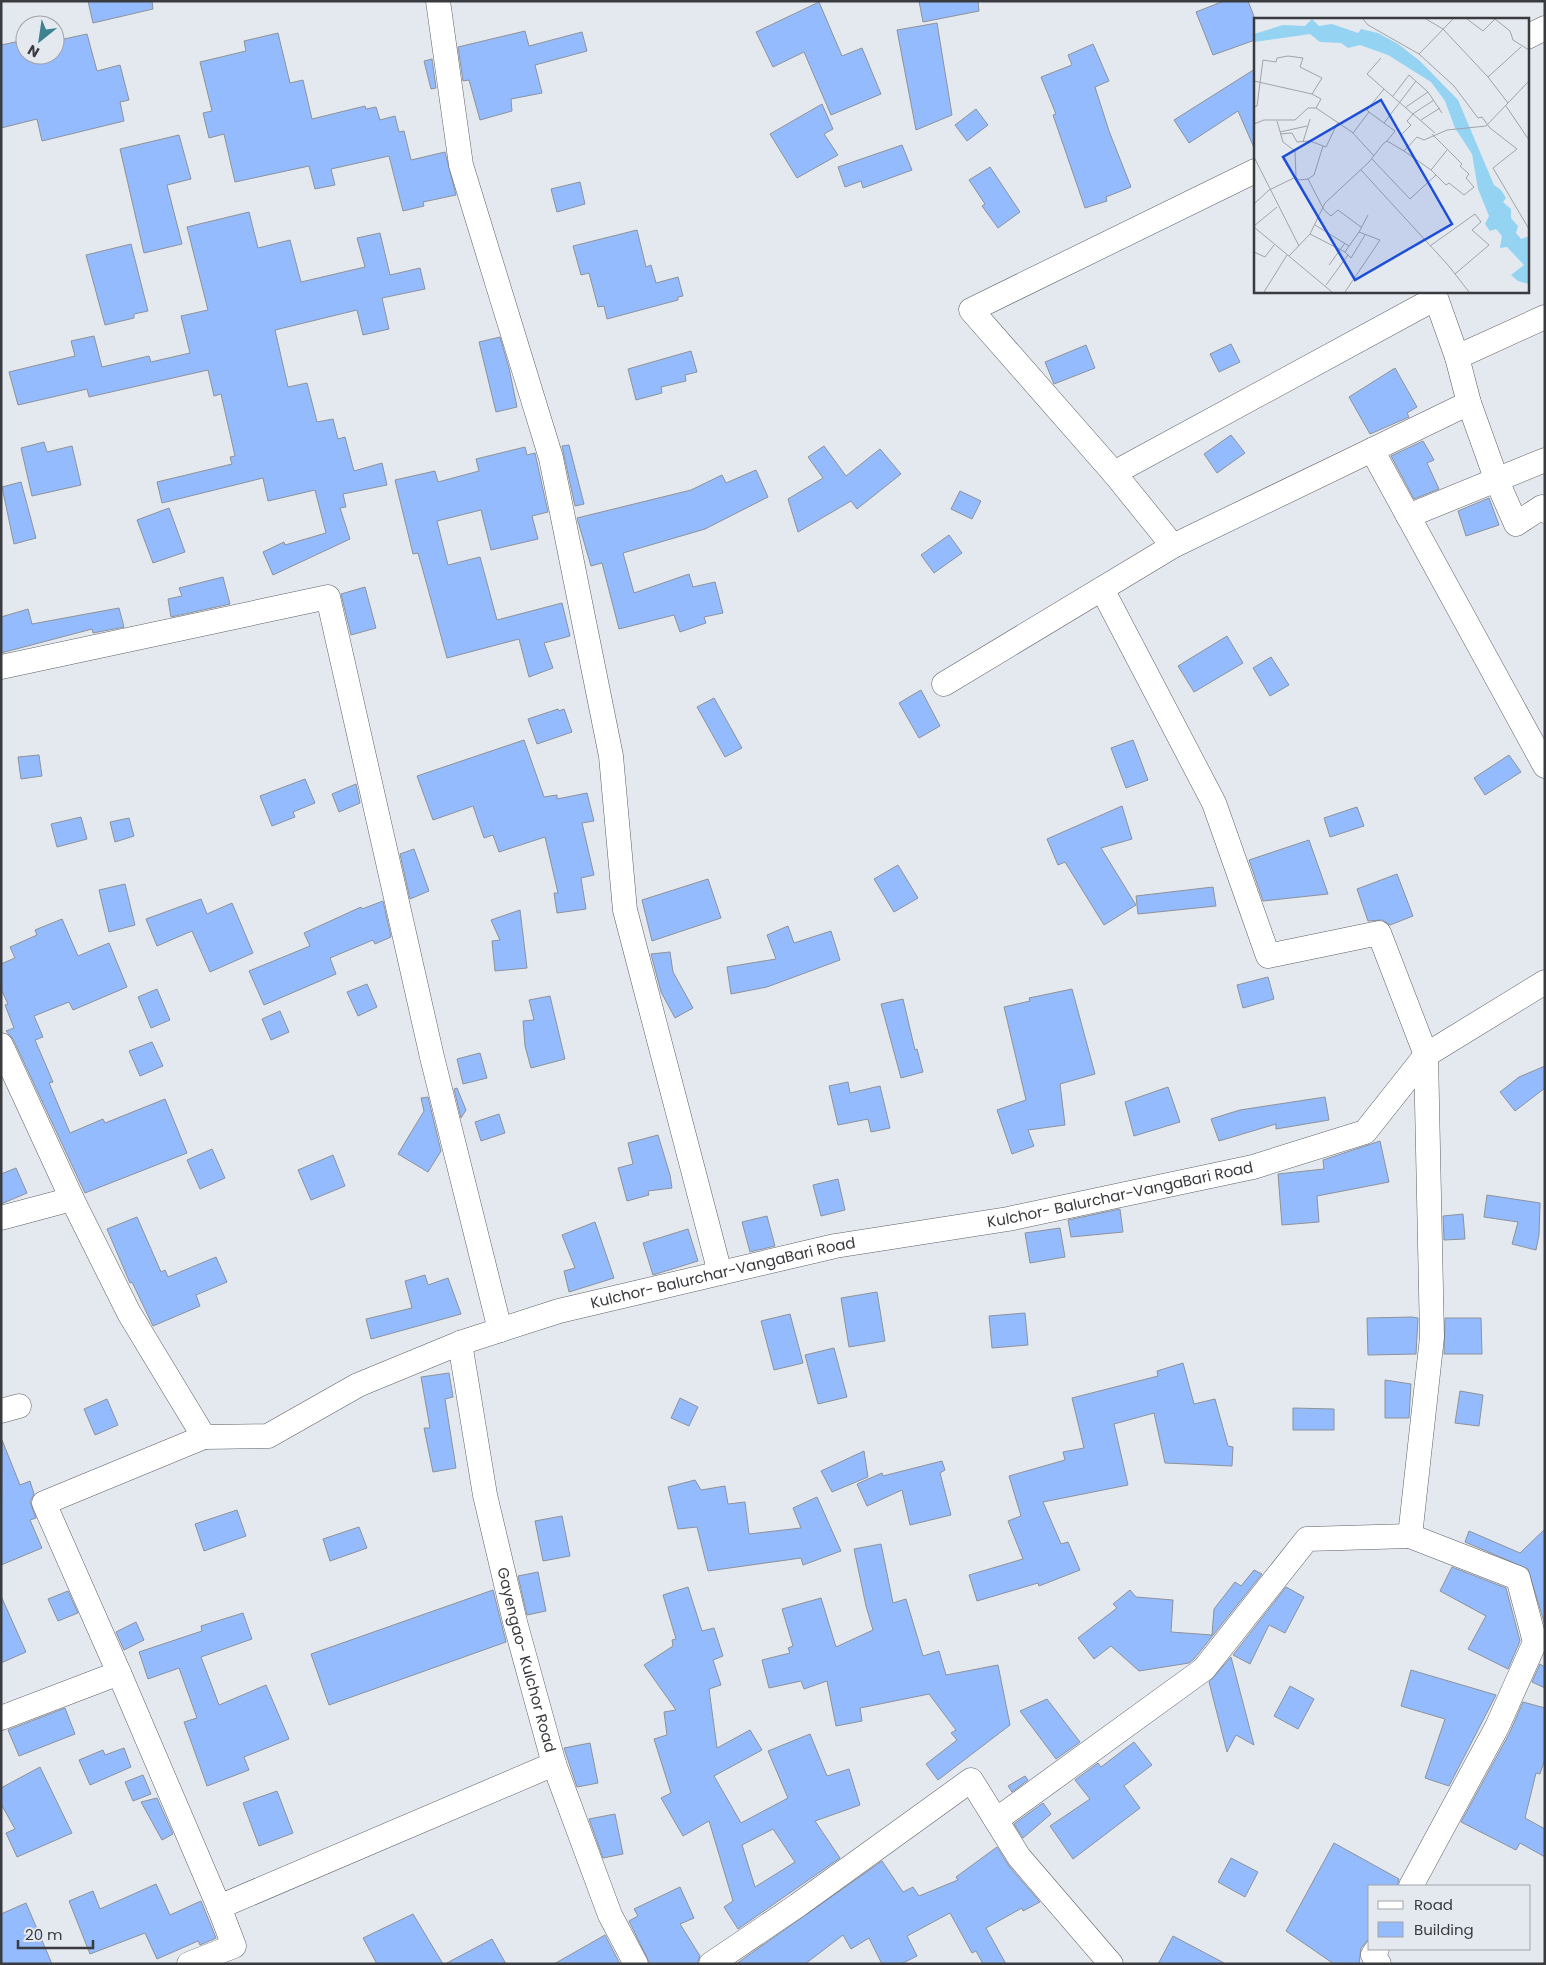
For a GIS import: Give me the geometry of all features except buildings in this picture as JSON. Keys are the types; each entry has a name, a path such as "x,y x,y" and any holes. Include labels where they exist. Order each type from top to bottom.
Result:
{"street":[{"path":"438,1 460,165 551,458 611,756 625,910 720,1273"},
{"path":"1528,36 1545,28"},
{"path":"1173,546 1114,473 971,310 1254,171"},
{"path":"1114,473 1434,295 1457,357 1469,403 1497,481 1516,524 1542,507 1545,511"},
{"path":"1457,357 1545,317"},
{"path":"944,684 1173,546 1469,403"},
{"path":"1372,450 1545,766"},
{"path":"1408,516 1545,460"},
{"path":"1102,590 1214,803 1268,956 1379,933 1426,1055 1432,1337 1410,1536"},
{"path":"1,667 328,596 432,1057 500,1330"},
{"name":"Kulchor- Balurchar-VangaBari Road","path":"204,1437 268,1436 358,1385 460,1343 559,1311 835,1246 1008,1219 1263,1164 1365,1132 1426,1055 1545,982"},
{"path":"1,1045 72,1200 129,1313 204,1437 44,1503 120,1673 234,1946 189,1964"},
{"path":"1,1218 72,1200"},
{"name":"Gayengao- Kulchor Road","path":"460,1343 485,1495 515,1622 554,1764 610,1915 636,1964"},
{"path":"996,1820 1204,1669 1307,1539 1410,1536 1518,1578 1540,1642 1497,1726 1411,1885"},
{"path":"1,1718 120,1673"},
{"path":"219,1908 554,1764"},
{"path":"711,1964 971,1780 1019,1857 1111,1964"},
{"path":"1376,1950 1373,1955 1379,1964"}]}
